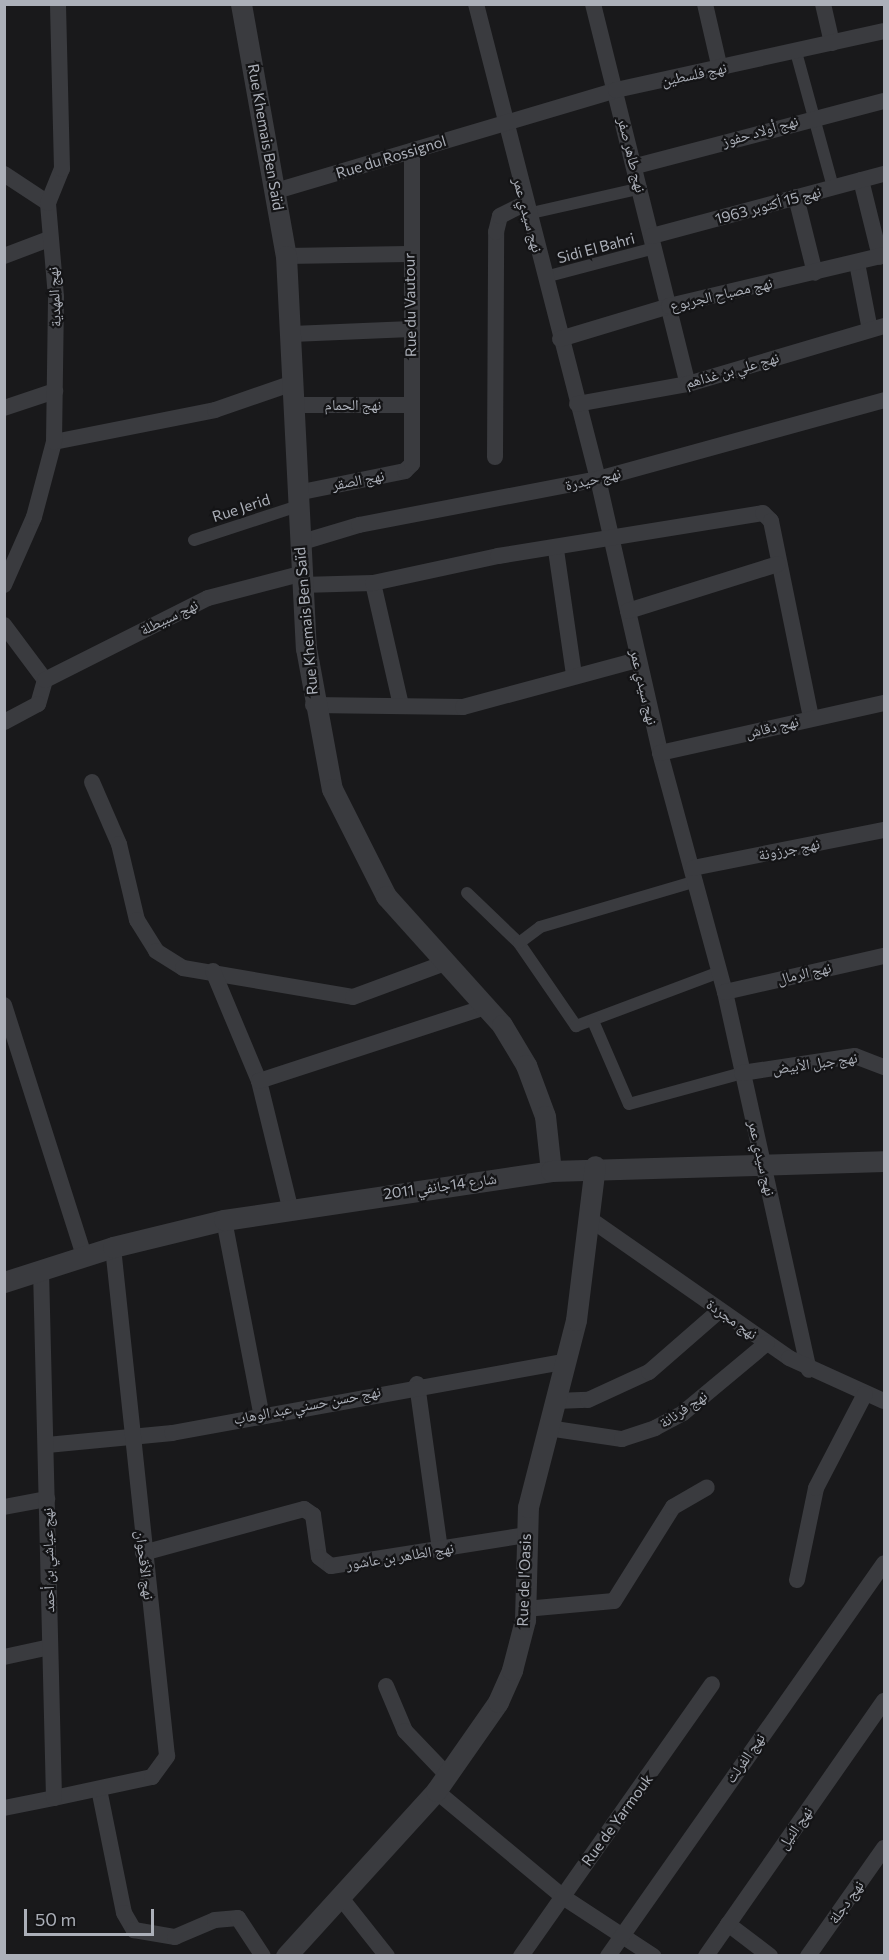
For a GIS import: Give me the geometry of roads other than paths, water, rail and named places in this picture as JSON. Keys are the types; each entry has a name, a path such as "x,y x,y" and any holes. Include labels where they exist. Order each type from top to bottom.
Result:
{"street":[{"name":"نهج المهدية","path":"4,585 34,517 54,442 56,297 49,239 48,203 62,169 58,4"},
{"name":"Rue Khemais Ben Saïd","path":"242,4 286,256 292,334 301,579 313,705 332,789 349,828 387,896 486,1007 526,1065 542,1102 551,1171"},
{"name":"نهج سيدي عمر","path":"476,4 526,209 598,479 637,660 660,753 694,875 717,973 725,992 809,1370"},
{"name":"نهج طاهر صفر","path":"593,4 636,166 688,384"},
{"path":"705,4 720,69"},
{"path":"823,4 832,43"},
{"name":"نهج فلسطين","path":"505,121 616,90 885,31"},
{"path":"796,52 833,188"},
{"name":"نهج أولاد حفوز","path":"636,166 813,116 885,101"},
{"name":"Rue du Rossignol","path":"276,191 505,121"},
{"name":"Rue du Vautour","path":"412,151 408,254 413,459"},
{"path":"4,174 48,203"},
{"name":"نهج 15 أكتوبر 1963","path":"653,242 796,197 885,174"},
{"path":"861,180 882,256"},
{"path":"495,457 495,232 500,216 526,209 641,188"},
{"path":"796,197 815,273"},
{"path":"4,256 49,239"},
{"name":"Sidi El Bahri","path":"545,277 653,242"},
{"path":"286,256 408,254"},
{"name":"نهج مصباح الجربوع","path":"560,339 669,306 882,256"},
{"path":"857,263 877,328"},
{"name":"نهج علي بن غذاهم","path":"577,404 688,384 877,328"},
{"path":"292,334 411,329"},
{"path":"54,442 214,410 293,383"},
{"path":"4,408 55,391"},
{"name":"نهج حيدرة","path":"299,543 359,525 598,479 885,400"},
{"name":"نهج الحمام","path":"295,405 412,405"},
{"name":"نهج الصقر","path":"297,499 405,471 413,459"},
{"name":"Rue Jerid","path":"194,540 297,499"},
{"name":"نهج سبيطلة","path":"45,680 208,598 301,579 373,583 762,513 771,521 778,564"},
{"path":"556,550 574,675"},
{"path":"628,611 778,564 811,718"},
{"path":"373,583 401,705"},
{"path":"4,624 45,680 38,704 4,722"},
{"path":"313,705 463,707 574,675 637,660"},
{"name":"نهج دقاش","path":"660,753 811,718 885,704"},
{"path":"92,782 119,844 137,920 156,951 183,968 213,971 353,997 445,963"},
{"name":"نهج جرزونة","path":"694,875 885,830"},
{"path":"519,943 540,927 694,875"},
{"path":"467,893 519,943 576,1026 717,973"},
{"name":"نهج الرمال","path":"725,992 885,956"},
{"path":"213,971 259,1081 290,1207"},
{"path":"259,1081 486,1007"},
{"path":"6,1015 84,1256"},
{"path":"593,1021 629,1104 742,1073"},
{"name":"نهج جبل الأبيض","path":"742,1073 855,1056 885,1067"},
{"name":"شارع 14جانفي 2011","path":"4,1282 113,1246 224,1220 290,1207 551,1171 595,1166 764,1167 885,1161"},
{"name":"Rue de l'Oasis","path":"286,1956 341,1898 442,1783 498,1702 520,1644 525,1609 526,1534 548,1428 567,1361 590,1219 595,1166"},
{"name":"نهج مجردة","path":"590,1219 809,1370 885,1401"},
{"path":"224,1220 261,1412"},
{"name":"نهج الأقحوان","path":"54,1797 152,1778 167,1756 143,1553 113,1246"},
{"name":"نهج عياشي بن أحمد","path":"40,1270 47,1445 54,1797"},
{"path":"555,1401 588,1400 649,1372 720,1310"},
{"name":"نهج فرنانة","path":"548,1428 622,1439 655,1428 683,1413 767,1343"},
{"name":"نهج حسن حسني عبد الوهاب","path":"47,1445 131,1437 417,1384 567,1361"},
{"path":"417,1384 440,1549"},
{"path":"797,1580 816,1488 866,1394"},
{"path":"525,1609 614,1600 673,1507 707,1487"},
{"path":"4,1507 47,1499"},
{"name":"نهج الطاهر بن عاشور","path":"143,1553 304,1509 313,1515 319,1557 331,1566 526,1534"},
{"name":"نهج الفرلت","path":"608,1956 885,1563"},
{"path":"4,1657 50,1647"},
{"name":"Rue de Yarmouk","path":"521,1956 712,1684"},
{"path":"386,1686 405,1731 442,1783 562,1897 653,1956"},
{"name":"نهج النيل","path":"706,1956 885,1701"},
{"path":"99,1789 124,1913 134,1930 168,1938 237,1918 263,1956"},
{"path":"4,1808 54,1797"},
{"name":"نهج دجلة","path":"808,1956 885,1848"},
{"path":"341,1898 387,1956"},
{"path":"728,1924 770,1956"}]}
